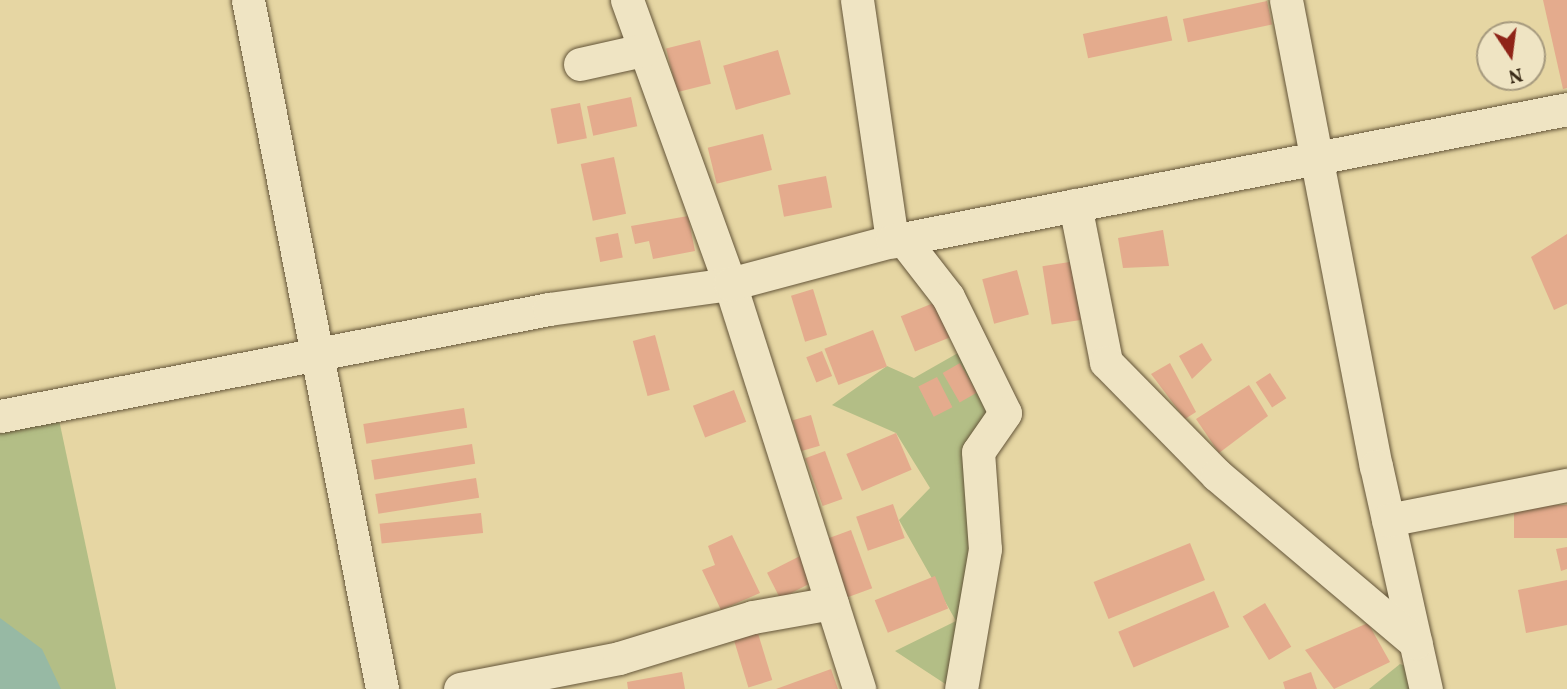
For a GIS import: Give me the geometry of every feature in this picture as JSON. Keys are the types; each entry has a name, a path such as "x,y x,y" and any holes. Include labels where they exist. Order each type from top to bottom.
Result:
{"street":[{"path":"248,0 382,689"},
{"path":"627,0 730,284 859,689"},
{"path":"857,0 898,240 948,296 1005,413 978,452 985,550 961,689"},
{"path":"1286,0 1388,520 1426,689"},
{"path":"580,64 643,50"},
{"path":"0,416 550,309 730,284 898,240 1567,108"},
{"path":"1075,205 1106,362 1217,475 1416,643"},
{"path":"1388,520 1567,485"},
{"path":"460,689 619,658 753,617 832,603"}],"green space":[{"path":"972,345 1005,413 978,452 961,689 953,689 895,651 956,621 899,520 930,488 896,433 832,405 887,366 914,378"},
{"path":"54,396 116,689 0,689 0,409"},
{"path":"1400,664 1422,673 1426,689 1369,689"}],"shaded area":[{"path":"0,618 42,649 61,689 0,689"}],"building":[{"path":"1543,0 1567,0 1567,88 1563,89"},
{"path":"1267,1 1272,24 1188,42 1183,19"},
{"path":"1167,16 1172,40 1088,58 1083,34"},
{"path":"700,40 711,84 677,92 666,48"},
{"path":"778,50 791,94 736,110 723,66"},
{"path":"631,97 637,126 593,136 587,106"},
{"path":"580,103 587,138 557,144 551,109"},
{"path":"763,134 772,170 717,184 708,148"},
{"path":"614,157 626,214 593,221 581,164"},
{"path":"826,176 832,207 784,217 778,185"},
{"path":"688,216 695,251 653,259 649,241 635,244 631,226"},
{"path":"1163,230 1169,266 1123,268 1118,238"},
{"path":"618,233 623,258 600,262 595,237"},
{"path":"1567,234 1567,304 1554,310 1531,257"},
{"path":"1076,261 1085,319 1052,325 1042,266"},
{"path":"1017,270 1029,314 994,324 982,279"},
{"path":"813,289 827,335 805,342 791,296"},
{"path":"936,302 950,337 915,351 901,316"},
{"path":"873,330 887,366 838,385 824,349"},
{"path":"655,335 670,390 648,396 633,341"},
{"path":"1202,343 1212,360 1192,379 1179,356"},
{"path":"822,351 832,376 816,382 806,357"},
{"path":"960,363 977,392 960,402 943,373"},
{"path":"1170,363 1196,412 1185,419 1151,374"},
{"path":"1270,373 1286,398 1272,407 1256,382"},
{"path":"937,377 952,407 934,417 918,387"},
{"path":"1249,385 1268,416 1219,453 1196,419"},
{"path":"734,390 746,422 705,438 693,406"},
{"path":"464,408 467,428 366,444 363,424"},
{"path":"811,415 820,446 802,451 793,420"},
{"path":"896,433 912,470 862,491 846,454"},
{"path":"472,444 475,464 374,480 371,460"},
{"path":"825,451 842,499 823,506 805,458"},
{"path":"476,478 479,498 378,514 375,494"},
{"path":"893,504 905,538 868,551 856,517"},
{"path":"1514,505 1567,505 1567,538 1514,538"},
{"path":"481,513 483,533 382,544 380,524"},
{"path":"851,530 872,588 845,598 824,540"},
{"path":"732,535 760,593 721,610 702,570 715,565 708,546"},
{"path":"1190,543 1205,580 1109,619 1094,582"},
{"path":"1567,547 1567,569 1561,571 1556,549"},
{"path":"800,556 813,582 780,599 767,573"},
{"path":"935,576 948,608 888,633 875,600"},
{"path":"1567,580 1567,625 1526,633 1518,590"},
{"path":"1214,591 1229,627 1134,668 1118,632"},
{"path":"1265,603 1291,647 1269,660 1243,616"},
{"path":"753,617 772,680 748,687 729,624"},
{"path":"1368,623 1390,662 1334,689 1305,650"},
{"path":"831,669 838,689 776,689"},
{"path":"682,672 685,689 628,689 627,682"},
{"path":"1311,672 1317,689 1285,689 1283,682"}]}
